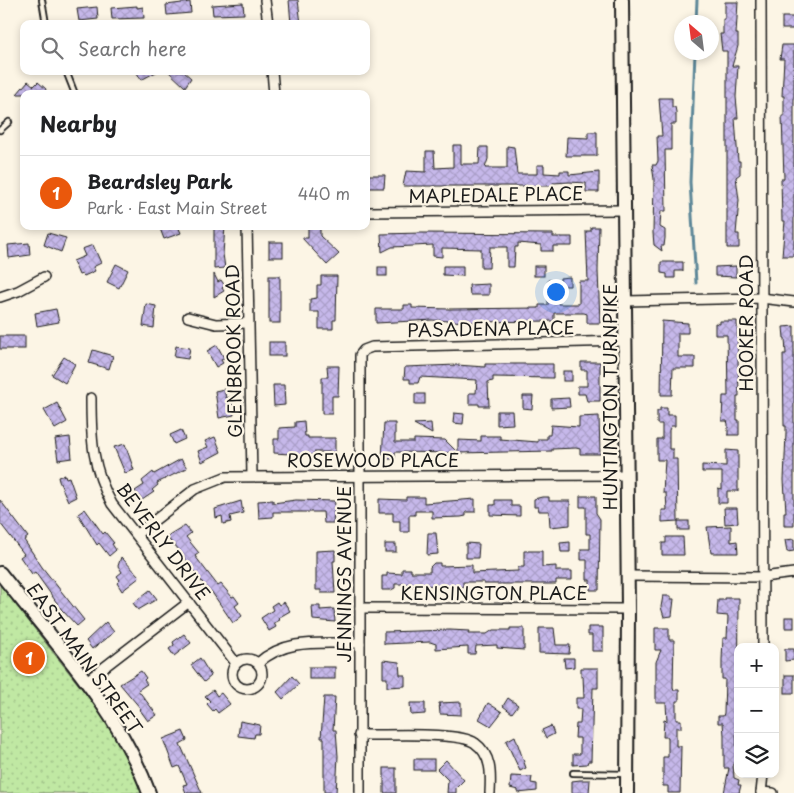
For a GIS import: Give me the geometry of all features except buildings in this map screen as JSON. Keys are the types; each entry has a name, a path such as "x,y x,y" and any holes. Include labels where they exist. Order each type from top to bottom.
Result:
{"main road":[{"name":"HUNTINGTON TURNPIKE","path":"622,0 628,576 627,793"},
{"name":"EAST MAIN STREET","path":"0,572 85,682 122,735 149,793"}],"street":[{"path":"265,0 268,20"},
{"name":"HOOKER ROAD","path":"761,0 763,643"},
{"path":"272,75 274,90"},
{"name":"MAPLEDALE PLACE","path":"370,212 625,210"},
{"name":"GLENBROOK ROAD","path":"247,230 252,476"},
{"path":"0,297 18,291 44,276"},
{"path":"626,301 761,298 794,302"},
{"path":"188,317 216,324 248,323"},
{"name":"PASADENA PLACE","path":"360,355 364,350 372,347 626,341"},
{"name":"JENNINGS AVENUE","path":"360,355 360,793"},
{"name":"BEVERLY DRIVE","path":"91,398 92,454 112,504 236,663"},
{"name":"ROSEWOOD PLACE","path":"137,534 181,498 208,482 225,477 627,475"},
{"path":"628,576 762,577 794,573"},
{"path":"85,682 189,602"},
{"name":"KENSINGTON PLACE","path":"360,608 628,609"},
{"path":"258,663 271,652 291,644 360,643"},
{"path":"249,659 258,663 262,672 260,682 247,689 237,686 232,677 236,663 249,659"},
{"path":"359,735 466,739 484,751 489,762 492,775 490,793"},
{"path":"763,778 761,792 774,793"}],"lane":[{"path":"42,0 45,20"},
{"path":"68,75 73,90"},
{"path":"0,130 9,122"},
{"path":"573,773 628,774"}],"green space":[{"path":"0,585 115,731 146,793 0,793"}],"waterway":[{"path":"696,15 697,0"},
{"path":"695,60 690,182 696,283"}],"place":[{"name":"Beardsley Park","path":"29,658"}]}
